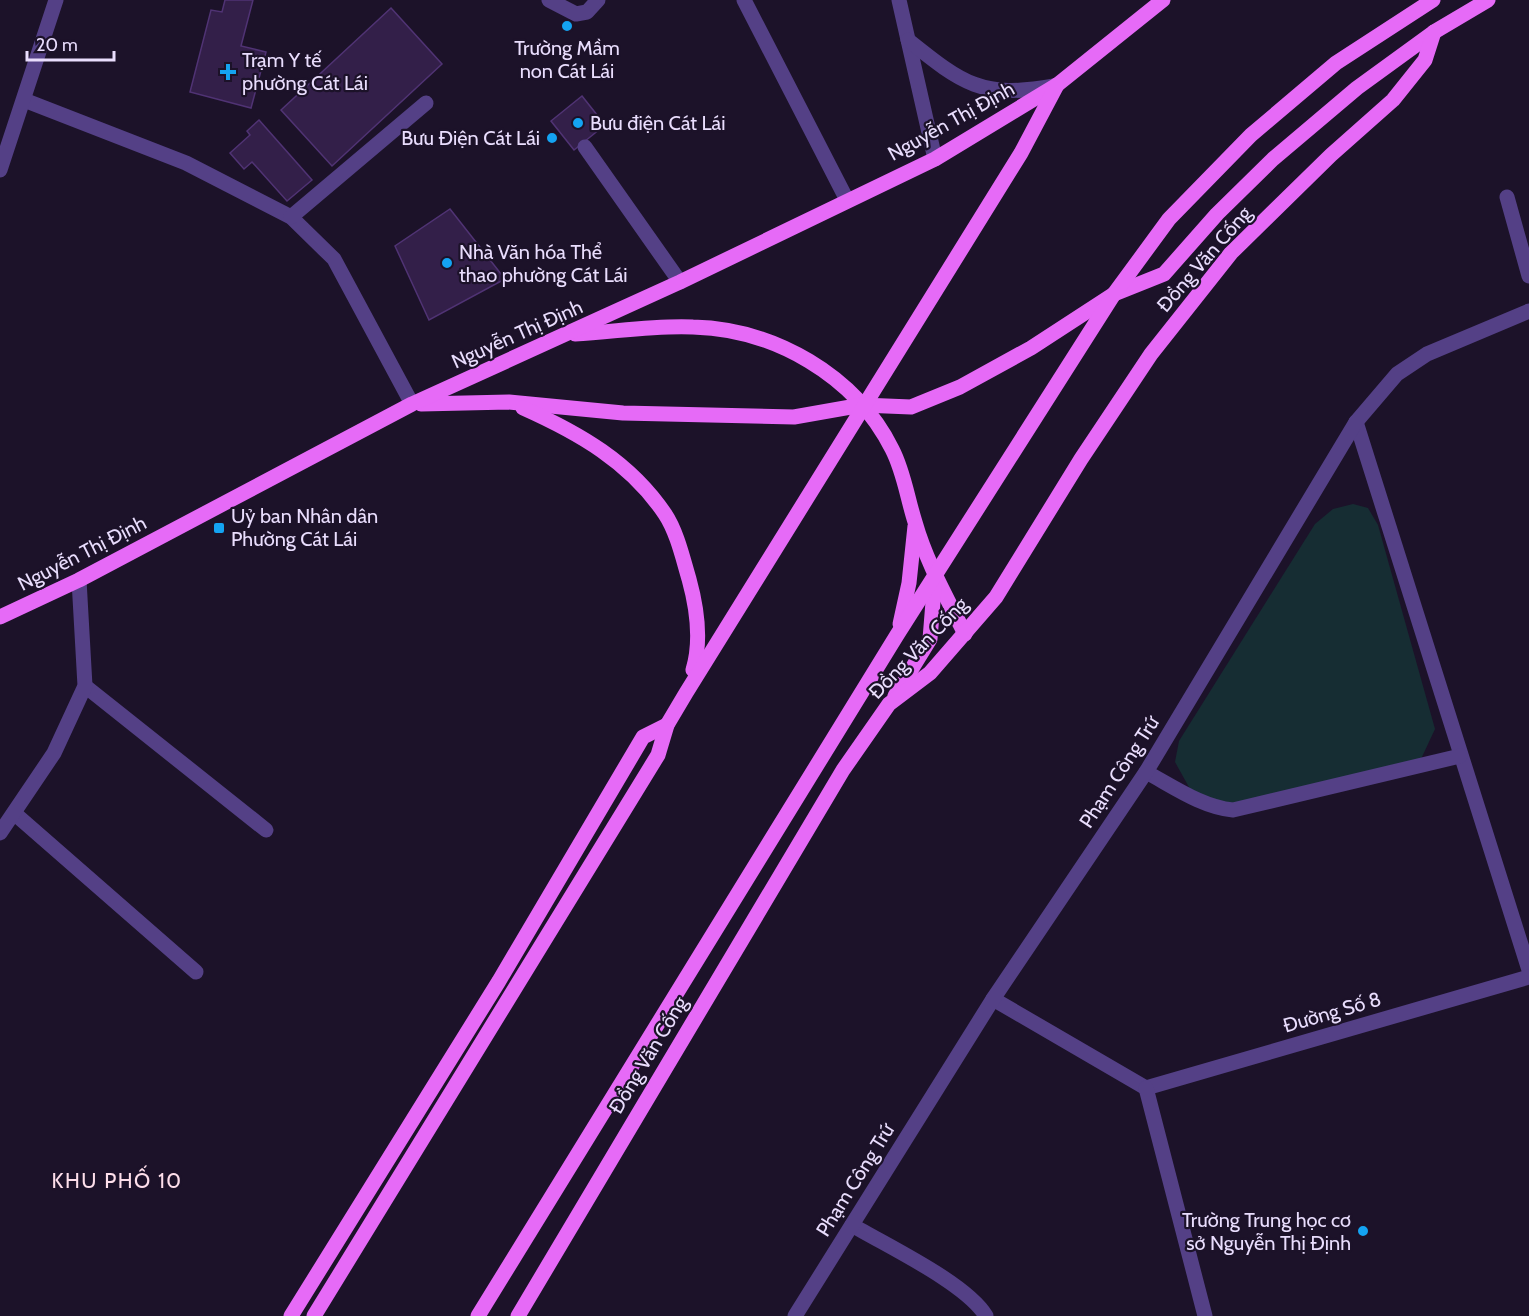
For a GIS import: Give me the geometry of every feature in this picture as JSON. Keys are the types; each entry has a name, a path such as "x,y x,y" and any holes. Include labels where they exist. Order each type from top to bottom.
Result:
{"main road":[{"name":"Nguyễn Thị Định","path":"0,617 80,580 412,404 680,282 935,159 1057,85 1163,0"},
{"path":"412,404 509,402 623,412 794,417 862,405 911,407 960,387 1031,348 1114,294 1164,274 1217,214 1273,159 1357,88 1434,32 1488,0"},
{"path":"1114,294 1169,219 1251,135 1336,63 1426,4 1434,32"},
{"name":"Đồng Văn Cống","path":"518,1316 843,770 889,705 930,673 996,597 1081,459 1151,354 1231,254 1331,155 1393,100 1425,60 1434,32"},
{"path":"314,1316 658,755 667,725 686,693 862,405 1021,153 1057,85"},
{"name":"Đồng Văn Cống","path":"478,1316 897,635 1114,294"},
{"path":"566,335 693,327 737,333 792,350 831,374 862,405 892,448 906,485 915,523 965,634"},
{"path":"509,402 567,427 603,450 634,476 667,515 695,600 699,650 686,693"},
{"path":"897,635 909,583 915,523"},
{"path":"889,705 930,639 936,574"},
{"path":"291,1316 499,981 643,737 667,725"},
{"path":"821,758 843,770"}],"street":[{"path":"0,171 56,0"},
{"path":"549,0 576,14 587,12 598,0"},
{"path":"744,0 847,200"},
{"path":"899,0 935,159"},
{"path":"908,40 948,72 991,91 1019,92 1057,85"},
{"path":"24,100 186,163 291,217 334,259 412,404"},
{"path":"291,217 426,103"},
{"path":"585,147 680,282"},
{"path":"1507,197 1529,276"},
{"name":"Phạm Công Trứ","path":"795,1316 993,999 1146,772 1356,422 1397,374 1427,354 1529,311"},
{"path":"1356,422 1529,970"},
{"path":"0,833 54,753 85,686 80,580"},
{"path":"85,686 266,830"},
{"path":"1146,772 1202,802 1218,808 1233,810 1460,756"},
{"path":"14,813 196,972"},
{"name":"Đường Số 8","path":"1146,1088 1529,977"},
{"path":"993,999 1146,1088 1205,1316"},
{"path":"852,1225 953,1285 979,1305 986,1316"}],"green space":[{"path":"1353,504 1368,508 1378,525 1435,729 1421,759 1238,811 1190,789 1175,762 1179,741 1315,524 1333,509"}],"building":[{"name":"Trạm Y tế phường Cát Lái","path":"225,0 253,0 241,46 266,52 251,108 190,92 211,10 222,12"},
{"path":"391,8 442,64 332,166 281,110"},
{"name":"Bưu điện Cát Lái","path":"582,96 605,125 574,150 551,121"},
{"path":"259,120 312,180 287,201 252,162 244,169 230,153 250,135 247,131"},
{"name":"Nhà Văn hóa Thể thao phường Cát Lái","path":"450,209 505,279 429,320 395,246"}],"place":[{"name":"Trường Mầm non Cát Lái","path":"567,26"},
{"name":"Trạm Y tế phường Cát Lái","path":"228,72"},
{"name":"Bưu điện Cát Lái","path":"578,123"},
{"name":"Bưu Điện Cát Lái","path":"552,138"},
{"name":"Nhà Văn hóa Thể thao phường Cát Lái","path":"447,263"},
{"name":"Uỷ ban Nhân dân Phường Cát Lái","path":"219,528"},
{"name":"Trường Trung học cơ sở Nguyễn Thị Định","path":"1363,1231"}],"district":[{"name":"KHU PHỐ 10","path":"117,1181"}]}
